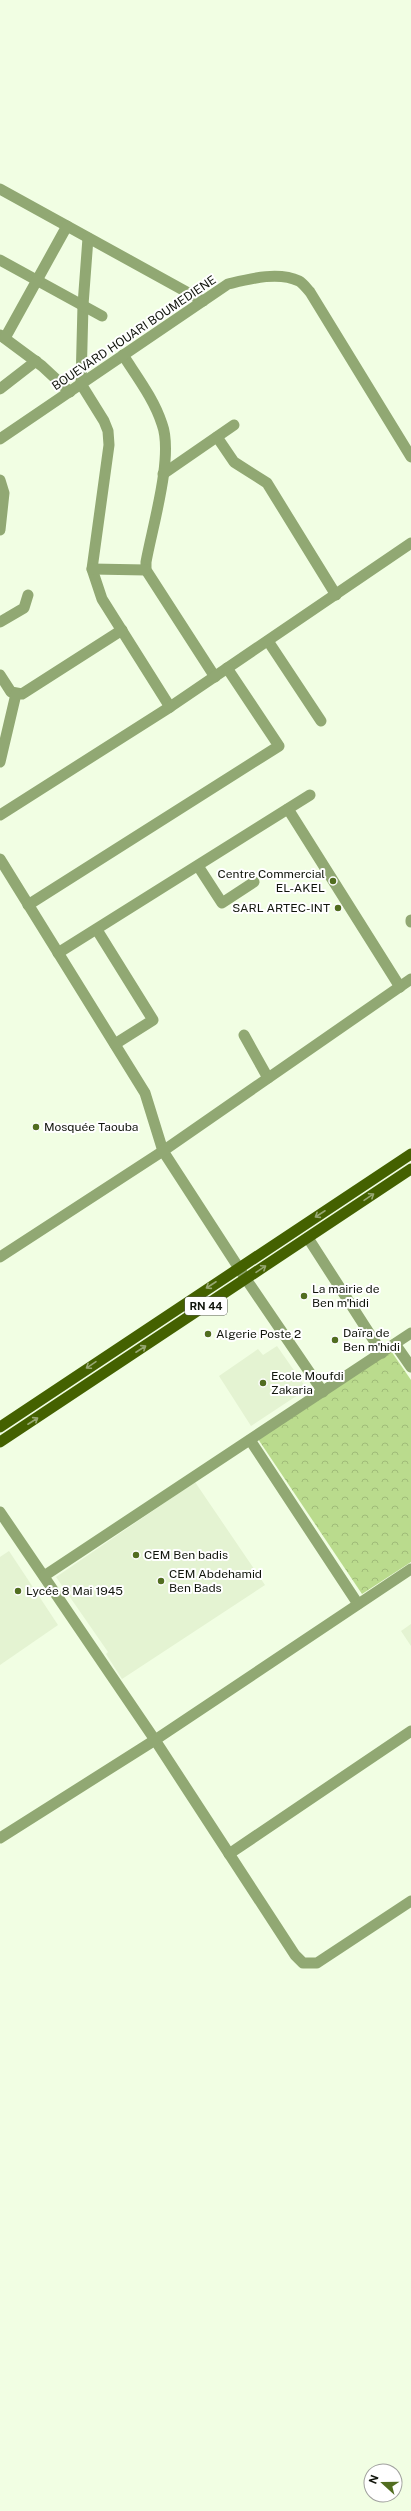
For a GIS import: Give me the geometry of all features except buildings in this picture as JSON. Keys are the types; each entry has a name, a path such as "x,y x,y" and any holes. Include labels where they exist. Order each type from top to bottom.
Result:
{"main road":[{"name":"RN 44","path":"0,1427 238,1267 411,1154"},
{"name":"RN 44","path":"0,1442 411,1169"}],"street":[{"path":"0,189 203,301"},
{"path":"66,226 36,280 2,336 36,361 70,392"},
{"path":"88,238 83,305 81,384 104,421 108,431 109,445 92,569 102,599 170,707"},
{"path":"0,260 102,316"},
{"name":"BOUEVARD HOUARI BOUMEDIENE","path":"0,439 228,284 258,277 289,278 300,281 310,292 411,457"},
{"path":"123,355 149,396 163,424 166,437 163,474 146,562 146,570 215,677"},
{"path":"0,389 36,361"},
{"path":"163,474 234,425"},
{"path":"217,437 234,462 267,483 336,595"},
{"path":"0,480 4,493 0,530"},
{"path":"0,815 170,707 411,543"},
{"path":"92,569 146,570"},
{"path":"0,622 24,608 28,595"},
{"path":"0,675 10,692 22,694 122,630"},
{"path":"268,641 321,721"},
{"path":"28,905 280,746 228,668"},
{"path":"0,762 16,694"},
{"path":"58,953 310,795"},
{"path":"288,809 400,987"},
{"path":"0,859 145,1093 163,1151 238,1267 323,1392"},
{"path":"198,866 222,903 254,882"},
{"path":"96,930 153,1020 115,1044"},
{"path":"0,1257 163,1151 411,979"},
{"path":"244,1035 268,1078"},
{"path":"308,1238 382,1353"},
{"path":"44,1576 411,1333"},
{"path":"395,1344 411,1367"},
{"path":"250,1440 358,1604"},
{"path":"0,1512 155,1740 295,1956 303,1962 317,1963 411,1901"},
{"path":"0,1838 155,1740 411,1569"},
{"path":"229,1854 411,1731"}],"shaded area":[{"name":"Ecole Moufdi Zakaria","path":"277,1346 307,1389 251,1426 219,1376 258,1349 263,1355"},
{"name":"CEM Abdehamid Ben Bads","path":"195,1482 265,1585 122,1679 106,1654 108,1652 56,1577"},
{"name":"Lycée 8 Mai 1945","path":"9,1551 58,1625 0,1665 0,1557"},
{"path":"411,1624 411,1646 401,1631"}],"green space":[{"path":"391,1351 411,1380 411,1562 362,1594 258,1439"}],"place":[{"name":"Centre Commercial EL-AKEL","path":"333,881"},
{"name":"SARL ARTEC-INT","path":"338,908"},
{"name":"Mosquée Taouba","path":"36,1127"},
{"name":"La mairie de Ben m'hidi","path":"304,1296"},
{"name":"Algerie Poste 2","path":"208,1334"},
{"name":"Daïra de Ben m'hidi","path":"335,1340"},
{"name":"Ecole Moufdi Zakaria","path":"263,1383"},
{"name":"CEM Ben badis","path":"136,1555"},
{"name":"CEM Abdehamid Ben Bads","path":"161,1581"},
{"name":"Lycée 8 Mai 1945","path":"18,1591"}]}
